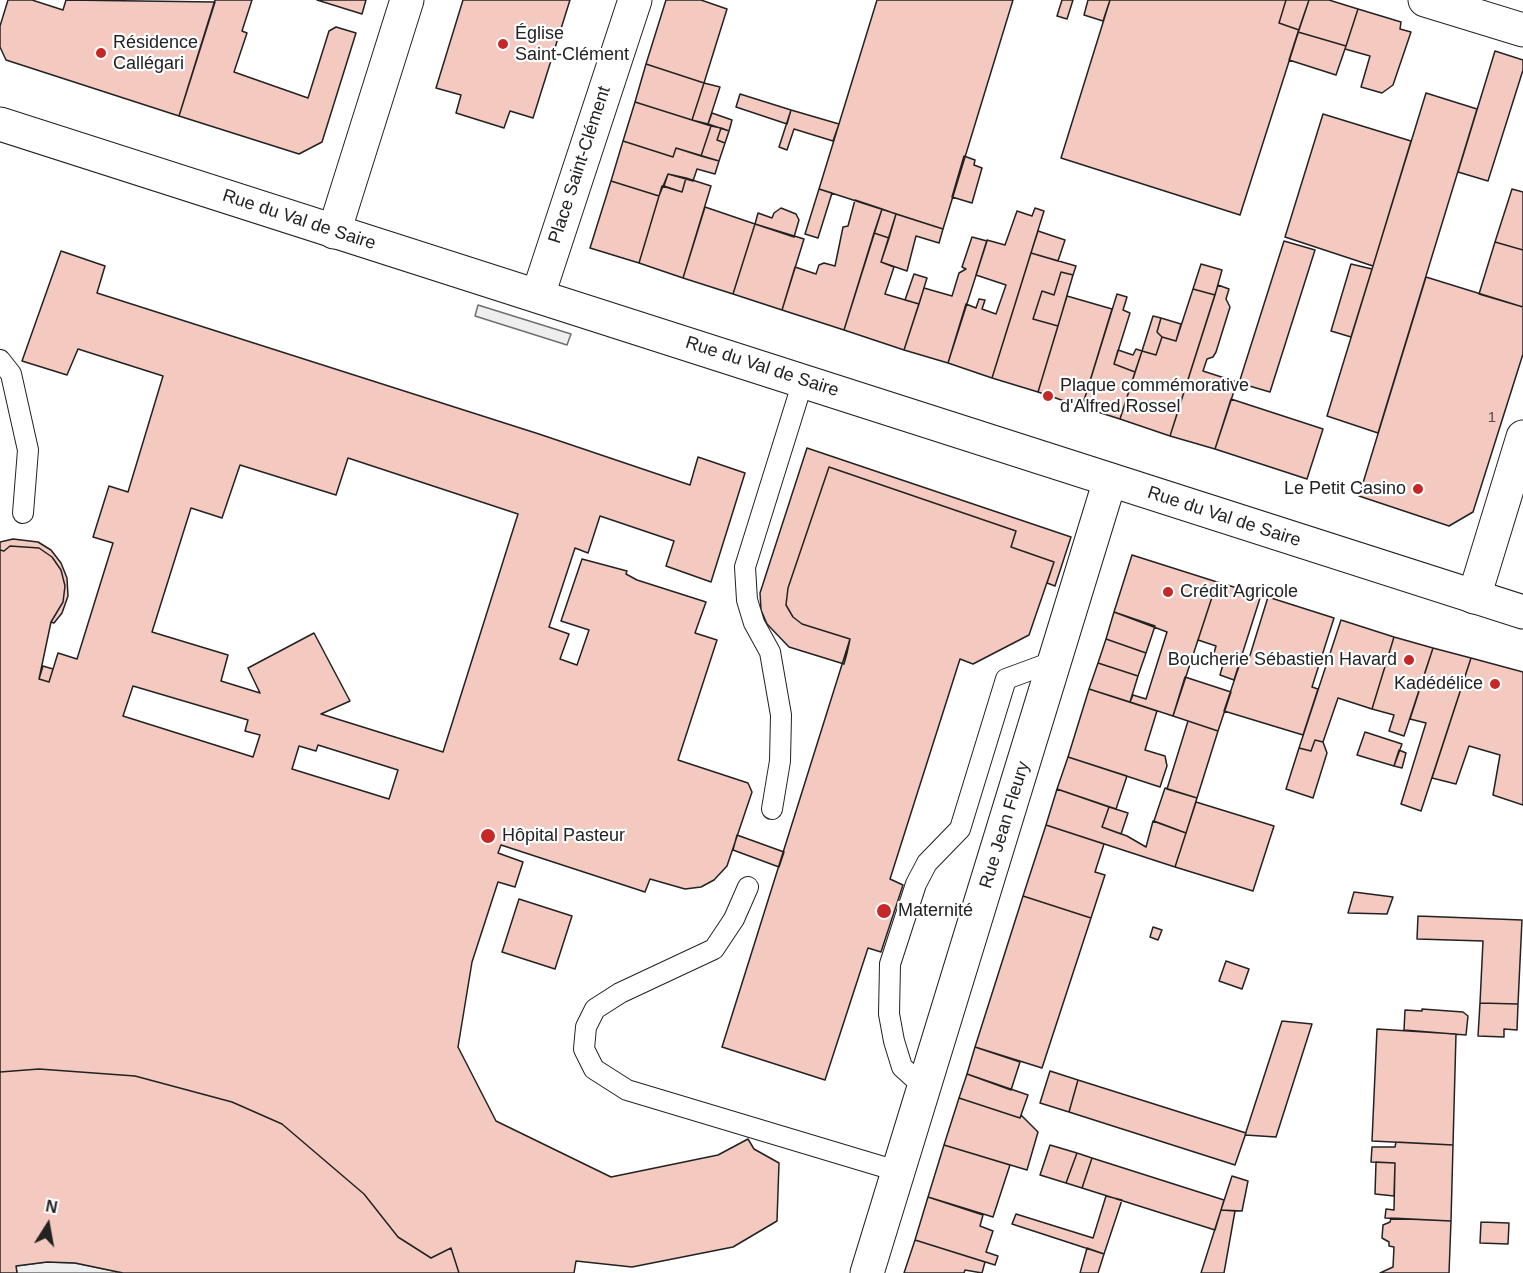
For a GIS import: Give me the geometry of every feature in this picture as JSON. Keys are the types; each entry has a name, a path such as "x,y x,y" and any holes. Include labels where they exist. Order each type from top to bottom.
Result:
{"street":[{"path":"334,232 407,0"},
{"name":"Place Saint-Clément","path":"538,295 634,0"},
{"path":"1425,0 1523,30"},
{"name":"Rue du Val de Saire","path":"0,124 1523,612"},
{"path":"1474,597 1523,437"},
{"name":"Rue Jean Fleury","path":"867,1273 1110,480"}],"lane":[{"path":"0,360 11,374 28,450 23,513"},
{"path":"772,809 780,761 782,715 770,652 754,624 747,600 746,567 803,381"},
{"path":"924,1087 902,1066 894,1041 889,1014 890,964 916,884 933,857 960,830 1006,679 1055,661"},
{"path":"748,887 734,919 714,949 620,993 595,1009 586,1027 584,1049 594,1069 627,1090 897,1171"}],"shaded area":[{"path":"478,305 571,334 567,345 475,316"},
{"path":"47,1262 75,1263 123,1273 17,1273 16,1266"}],"building":[{"name":"Résidence Callégari","path":"8,0 32,0 63,10 66,0 215,2 179,116 6,60 0,47 0,26"},
{"path":"215,0 252,0 242,31 247,33 234,72 308,98 329,31 336,27 356,33 322,142 299,154 179,116"},
{"path":"317,0 366,0 362,14"},
{"name":"Église Saint-Clément","path":"463,0 570,0 533,118 510,111 504,128 456,113 461,95 436,88"},
{"path":"666,0 701,0 727,9 704,83 646,64"},
{"path":"877,0 1013,0 943,229 819,189"},
{"path":"1062,0 1073,0 1067,19 1057,16"},
{"path":"1088,0 1110,0 1103,21 1084,15"},
{"path":"1110,0 1286,0 1279,23 1299,30 1240,215 1061,158"},
{"path":"1286,0 1309,0 1299,30 1279,23"},
{"path":"1309,0 1329,0 1358,9 1346,46 1298,32"},
{"path":"1358,9 1401,22 1400,29 1411,32 1393,85 1382,93 1361,87 1370,56 1345,49"},
{"path":"1298,32 1346,46 1336,75 1289,60"},
{"path":"1495,51 1523,60 1523,70 1488,181 1458,172"},
{"path":"646,64 704,83 692,120 635,102"},
{"path":"704,83 720,87 708,124 692,120"},
{"path":"1426,93 1477,109 1378,433 1327,416"},
{"path":"740,94 791,110 787,124 736,107"},
{"path":"635,102 711,126 701,156 676,148 673,157 623,141"},
{"path":"791,110 839,124 833,141 794,129 787,150 779,147"},
{"path":"712,113 732,120 729,131 708,124"},
{"path":"1323,114 1411,141 1373,266 1285,237"},
{"path":"711,126 721,128 717,140 725,143 719,161 701,156"},
{"path":"721,128 729,131 725,143 717,140"},
{"path":"623,141 673,157 676,148 719,161 715,174 697,169 693,181 668,174 659,196 611,181"},
{"path":"964,156 975,160 974,165 982,168 972,203 952,197"},
{"path":"668,174 686,178 682,192 664,186"},
{"path":"686,178 711,186 683,278 639,263 662,186 682,192"},
{"path":"611,181 659,196 639,263 590,248"},
{"path":"819,189 832,193 818,238 805,234"},
{"path":"1512,189 1523,192 1523,250 1495,242"},
{"path":"855,200 882,209 844,330 782,310 795,267 816,274 819,265 824,263 835,266 843,227 848,226"},
{"path":"705,207 755,224 733,294 683,278"},
{"path":"781,208 796,214 799,220 794,237 755,224 758,213 772,218 774,213"},
{"path":"1035,208 1044,211 992,378 948,363 966,304 976,308 979,299 985,300 982,309 996,314 1006,285 976,275 987,240 1005,245 1017,211 1032,216"},
{"path":"882,209 896,214 889,238 874,233"},
{"path":"896,214 943,229 939,243 916,236 907,271 881,262"},
{"path":"755,224 804,239 782,310 733,294"},
{"path":"1038,231 1065,240 1058,261 1031,253"},
{"path":"874,233 889,238 881,262 894,267 885,294 919,304 904,350 844,330"},
{"path":"972,237 987,241 948,363 904,350 924,288 952,296 959,273 966,269 962,267"},
{"path":"1284,241 1315,250 1270,392 1239,383"},
{"path":"1495,242 1523,250 1523,307 1479,294"},
{"path":"61,251 105,266 97,293 539,434 690,485 698,457 745,473 711,582 666,566 674,541 600,516 588,553 575,548 549,627 569,634 560,659 577,665 589,630 561,621 582,559 627,571 626,574 637,580 706,602 695,633 717,640 678,760 748,783 752,792 727,866 714,880 701,887 685,889 650,879 645,892 501,845 498,853 523,862 515,887 498,882 472,962 458,1047 496,1121 611,1177 718,1155 748,1139 754,1149 779,1163 777,1221 733,1247 632,1267 576,1261 574,1273 459,1273 451,1248 431,1258 398,1237 364,1194 282,1124 232,1102 135,1076 39,1069 0,1072 0,550 4,551 10,546 39,548 52,557 61,570 65,586 63,602 51,622 39,679 49,682 58,653 77,659 113,543 93,537 109,486 128,492 163,376 78,349 67,375 22,361","holes":["348,458 518,514 443,752 321,714 350,701 314,633 248,668 260,693 221,681 228,655 152,632 191,508 222,518 240,465 336,495","133,686 248,720 245,731 260,735 253,757 123,716","318,745 398,770 389,799 292,769 299,746 316,751"]},
{"path":"1031,253 1076,266 1073,275 1061,272 1054,295 1042,291 1033,319 1058,326 1038,392 992,378"},
{"path":"1201,264 1222,270 1215,295 1193,289"},
{"path":"1351,264 1372,269 1351,337 1331,331"},
{"path":"1061,272 1073,275 1058,326 1033,319 1042,291 1054,295"},
{"path":"914,274 927,278 919,304 905,300"},
{"path":"1426,277 1523,307 1523,354 1473,512 1449,526 1359,496"},
{"path":"1218,285 1229,289 1226,299 1230,307 1216,352 1213,357 1207,359 1203,371 1237,382 1215,449 1170,436"},
{"path":"1193,289 1215,295 1170,436 1120,419 1142,351 1156,355 1162,337 1176,341"},
{"path":"1117,294 1127,297 1123,310 1130,313 1114,364 1135,372 1120,419 1082,407"},
{"path":"1067,296 1112,309 1082,407 1038,392"},
{"path":"1153,316 1161,318 1157,332 1162,337 1156,355 1142,351"},
{"path":"1161,318 1181,324 1176,341 1162,337 1157,332"},
{"path":"1136,349 1142,351 1135,372 1114,364 1118,350 1133,355"},
{"path":"1231,399 1323,429 1307,479 1215,449"},
{"path":"807,448 1071,537 1055,586 1047,583 1054,562 1011,547 1016,531 829,467 788,588 786,605 793,617 802,624 850,639 847,653 844,664 789,647 767,624 761,610 760,593"},
{"path":"829,467 1016,531 1011,547 1054,562 1029,635 973,664 960,659 890,879 903,885 881,952 868,948 825,1080 722,1047 850,639 802,624 793,617 786,605 788,588"},
{"path":"13,539 38,542 51,550 61,563 67,578 68,596 62,613 54,623 51,622 63,602 65,586 61,570 52,557 39,548 10,546 4,551 0,550 0,542"},
{"path":"1132,555 1217,582 1173,716 1130,702 1133,695 1146,699 1167,632 1114,612"},
{"path":"1217,582 1261,595 1234,680 1220,675 1223,664 1212,660 1216,646 1198,640"},
{"path":"1268,597 1334,618 1312,687 1318,689 1303,735 1224,711 1240,663 1247,665"},
{"path":"1114,612 1155,626 1146,653 1106,639"},
{"path":"1341,620 1394,637 1372,709 1338,698 1323,742 1315,740 1311,751 1299,748"},
{"path":"1394,637 1433,648 1404,736 1389,731 1394,715 1372,709"},
{"path":"1106,639 1146,653 1138,676 1098,663"},
{"path":"1433,648 1471,658 1421,811 1401,804 1426,723 1410,719"},
{"path":"1471,658 1523,672 1523,805 1493,795 1500,755 1469,746 1456,784 1432,778"},
{"path":"1098,663 1138,676 1130,702 1089,689"},
{"path":"43,666 53,669 49,682 39,679"},
{"path":"1185,677 1231,692 1218,731 1173,716"},
{"path":"1089,689 1157,711 1145,750 1165,756 1167,766 1160,787 1068,757"},
{"path":"1188,721 1218,731 1197,798 1167,789"},
{"path":"1365,732 1402,744 1394,766 1357,755"},
{"path":"1315,740 1323,742 1327,753 1313,798 1286,789 1299,748 1311,751"},
{"path":"1399,750 1406,753 1402,768 1394,766"},
{"path":"1068,757 1127,776 1116,809 1057,789"},
{"path":"1165,788 1197,798 1186,833 1154,821"},
{"path":"1057,789 1109,807 1102,827 1127,836 1146,847 1153,821 1186,833 1175,867 1046,825"},
{"path":"1196,802 1274,826 1253,891 1175,867"},
{"path":"1109,807 1128,813 1121,834 1102,827"},
{"path":"1046,825 1104,844 1095,872 1105,875 1091,918 1023,896"},
{"path":"737,835 784,852 779,867 733,850"},
{"path":"1354,892 1393,897 1387,914 1348,913"},
{"path":"1023,896 1091,918 1042,1068 975,1047"},
{"path":"519,899 572,916 555,969 502,952"},
{"path":"1418,916 1522,920 1518,1004 1480,1003 1483,941 1417,939"},
{"path":"1153,927 1162,930 1158,940 1150,937"},
{"path":"1226,961 1249,969 1242,989 1219,981"},
{"path":"1480,1003 1518,1004 1517,1030 1504,1029 1504,1037 1478,1036"},
{"path":"1422,1009 1463,1012 1468,1016 1466,1035 1404,1030 1405,1010 1422,1011"},
{"path":"1282,1021 1312,1024 1276,1137 1245,1135"},
{"path":"1377,1029 1456,1034 1453,1145 1372,1141"},
{"path":"975,1047 1020,1062 1011,1090 967,1074"},
{"path":"39,1069 135,1076 232,1102 282,1124 364,1194 398,1237 431,1258 451,1248 459,1273 123,1273 75,1263 47,1262 16,1266 17,1273 0,1273 0,1072"},
{"path":"1050,1071 1078,1080 1069,1112 1040,1103"},
{"path":"967,1074 1028,1095 1020,1118 959,1098"},
{"path":"1078,1080 1246,1133 1235,1165 1069,1112"},
{"path":"959,1098 1020,1118 1021,1115 1038,1132 1027,1170 944,1145"},
{"path":"1396,1142 1453,1145 1451,1221 1385,1218 1386,1209 1394,1210 1395,1163 1371,1162 1372,1147 1395,1147"},
{"path":"944,1145 1010,1165 993,1217 928,1197"},
{"path":"1050,1145 1077,1153 1066,1183 1040,1175"},
{"path":"1077,1153 1092,1158 1082,1188 1066,1183"},
{"path":"1092,1158 1224,1200 1215,1230 1082,1188"},
{"path":"1376,1162 1395,1163 1394,1196 1375,1194"},
{"path":"1232,1176 1248,1181 1242,1211 1221,1210"},
{"path":"1106,1196 1122,1200 1104,1254 1012,1224 1016,1214 1093,1238"},
{"path":"928,1197 983,1215 980,1226 993,1231 986,1252 998,1256 995,1265 915,1240"},
{"path":"1221,1210 1235,1211 1224,1273 1201,1273"},
{"path":"1391,1218 1451,1221 1449,1273 1380,1273 1393,1267 1394,1247 1389,1246 1389,1242 1382,1238 1383,1225 1390,1222"},
{"path":"1481,1222 1509,1223 1508,1244 1480,1243"},
{"path":"915,1240 985,1262 982,1273 965,1270 964,1273 904,1273"},
{"path":"1087,1248 1104,1254 1098,1273 1080,1273"}],"place":[{"name":"Église Saint-Clément","path":"503,44"},
{"name":"Résidence Callégari","path":"101,53"},
{"name":"Plaque commémorative d'Alfred Rossel","path":"1048,396"},
{"name":"Le Petit Casino","path":"1418,489"},
{"name":"Crédit Agricole","path":"1168,592"},
{"name":"Boucherie Sébastien Havard","path":"1409,660"},
{"name":"Kadédélice","path":"1495,684"},
{"name":"Hôpital Pasteur","path":"488,836"},
{"name":"Maternité","path":"884,911"}]}
